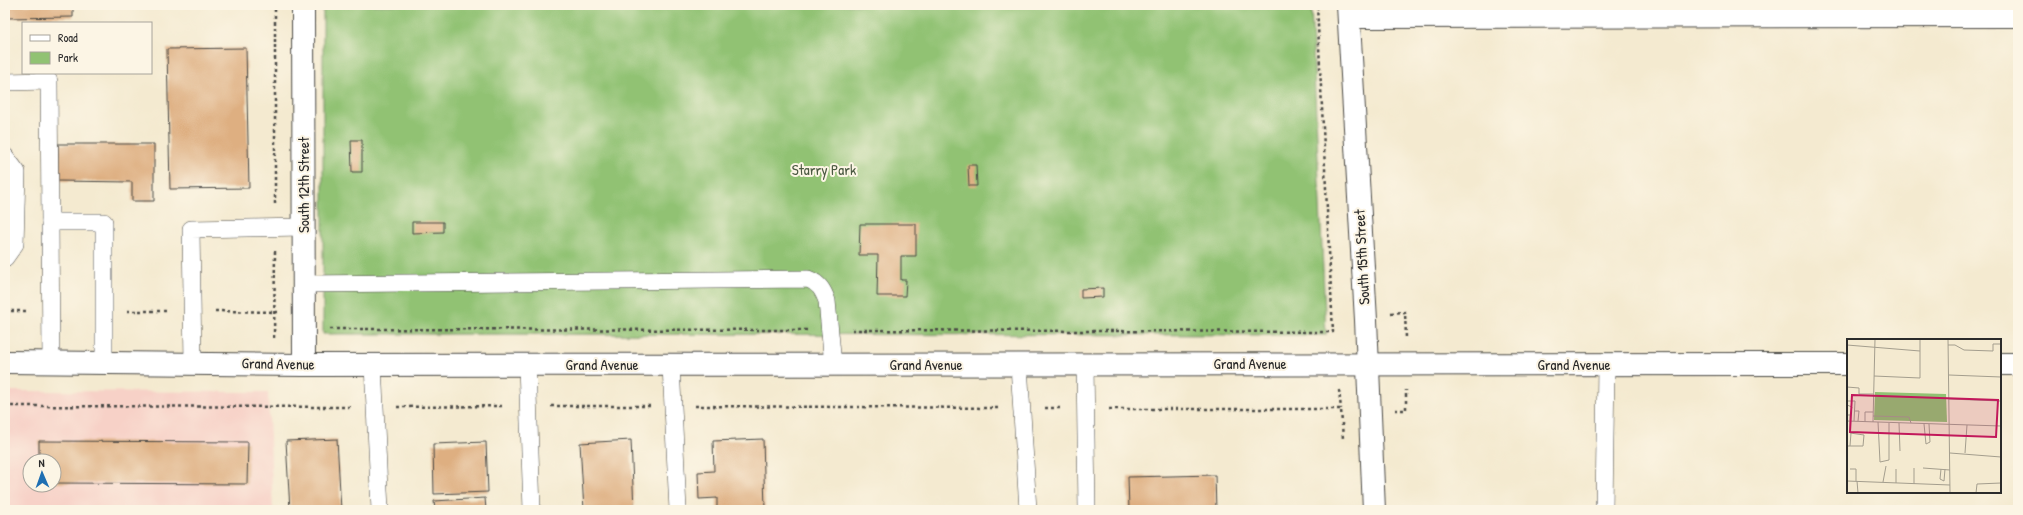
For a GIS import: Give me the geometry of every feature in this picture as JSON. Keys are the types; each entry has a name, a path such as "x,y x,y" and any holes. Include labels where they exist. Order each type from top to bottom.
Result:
{"street":[{"name":"South 12th Street","path":"303,5 304,365"},
{"path":"1348,11 2018,16"},
{"name":"South 15th Street","path":"1348,11 1368,364 1374,510"},
{"name":"Grand Avenue","path":"5,362 304,365 1847,364"},
{"path":"2001,364 2018,364"}],"lane":[{"path":"5,82 49,81 50,362"},
{"path":"5,156 17,172 15,244 5,258"},
{"path":"50,222 104,222 104,363"},
{"path":"193,363 191,229 304,227"},
{"path":"304,284 808,279 816,282 824,291 827,301 833,365"},
{"path":"373,364 380,510"},
{"path":"671,364 678,510"},
{"path":"1086,364 1087,510"},
{"path":"527,365 532,510"},
{"path":"1019,365 1028,510"},
{"path":"1604,510 1606,365"}],"path":[{"path":"274,364 275,5"},
{"path":"1388,314 1405,312 1406,338"},
{"path":"1389,410 1406,410 1406,384"},
{"path":"5,406 674,406 1341,409 1344,444"}],"shaded area":[{"path":"5,391 268,392 273,510 5,510"}],"green space":[{"name":"Starry Park","path":"323,5 1311,5 1326,335 323,334"}],"building":[{"path":"5,5 73,5 73,17 5,18"},
{"path":"246,48 249,188 170,189 167,49"},
{"path":"351,140 362,140 362,172 352,172"},
{"path":"58,144 154,144 154,201 132,201 132,182 58,181"},
{"path":"968,165 976,165 977,186 969,186"},
{"path":"412,222 443,222 443,232 412,233"},
{"path":"860,224 916,224 916,256 901,256 901,280 906,280 905,296 877,296 878,255 859,255"},
{"path":"1103,288 1103,297 1081,298 1081,289"},
{"path":"337,439 341,510 290,510 286,441"},
{"path":"763,439 765,510 717,510 717,498 699,499 698,472 714,471 713,441"},
{"path":"631,440 634,510 584,510 580,443"},
{"path":"39,441 248,442 247,484 62,483 62,453 39,453"},
{"path":"486,442 488,492 434,494 433,444"},
{"path":"1215,475 1216,510 1129,510 1128,477"},
{"path":"485,498 486,510 435,510 434,501"}]}
